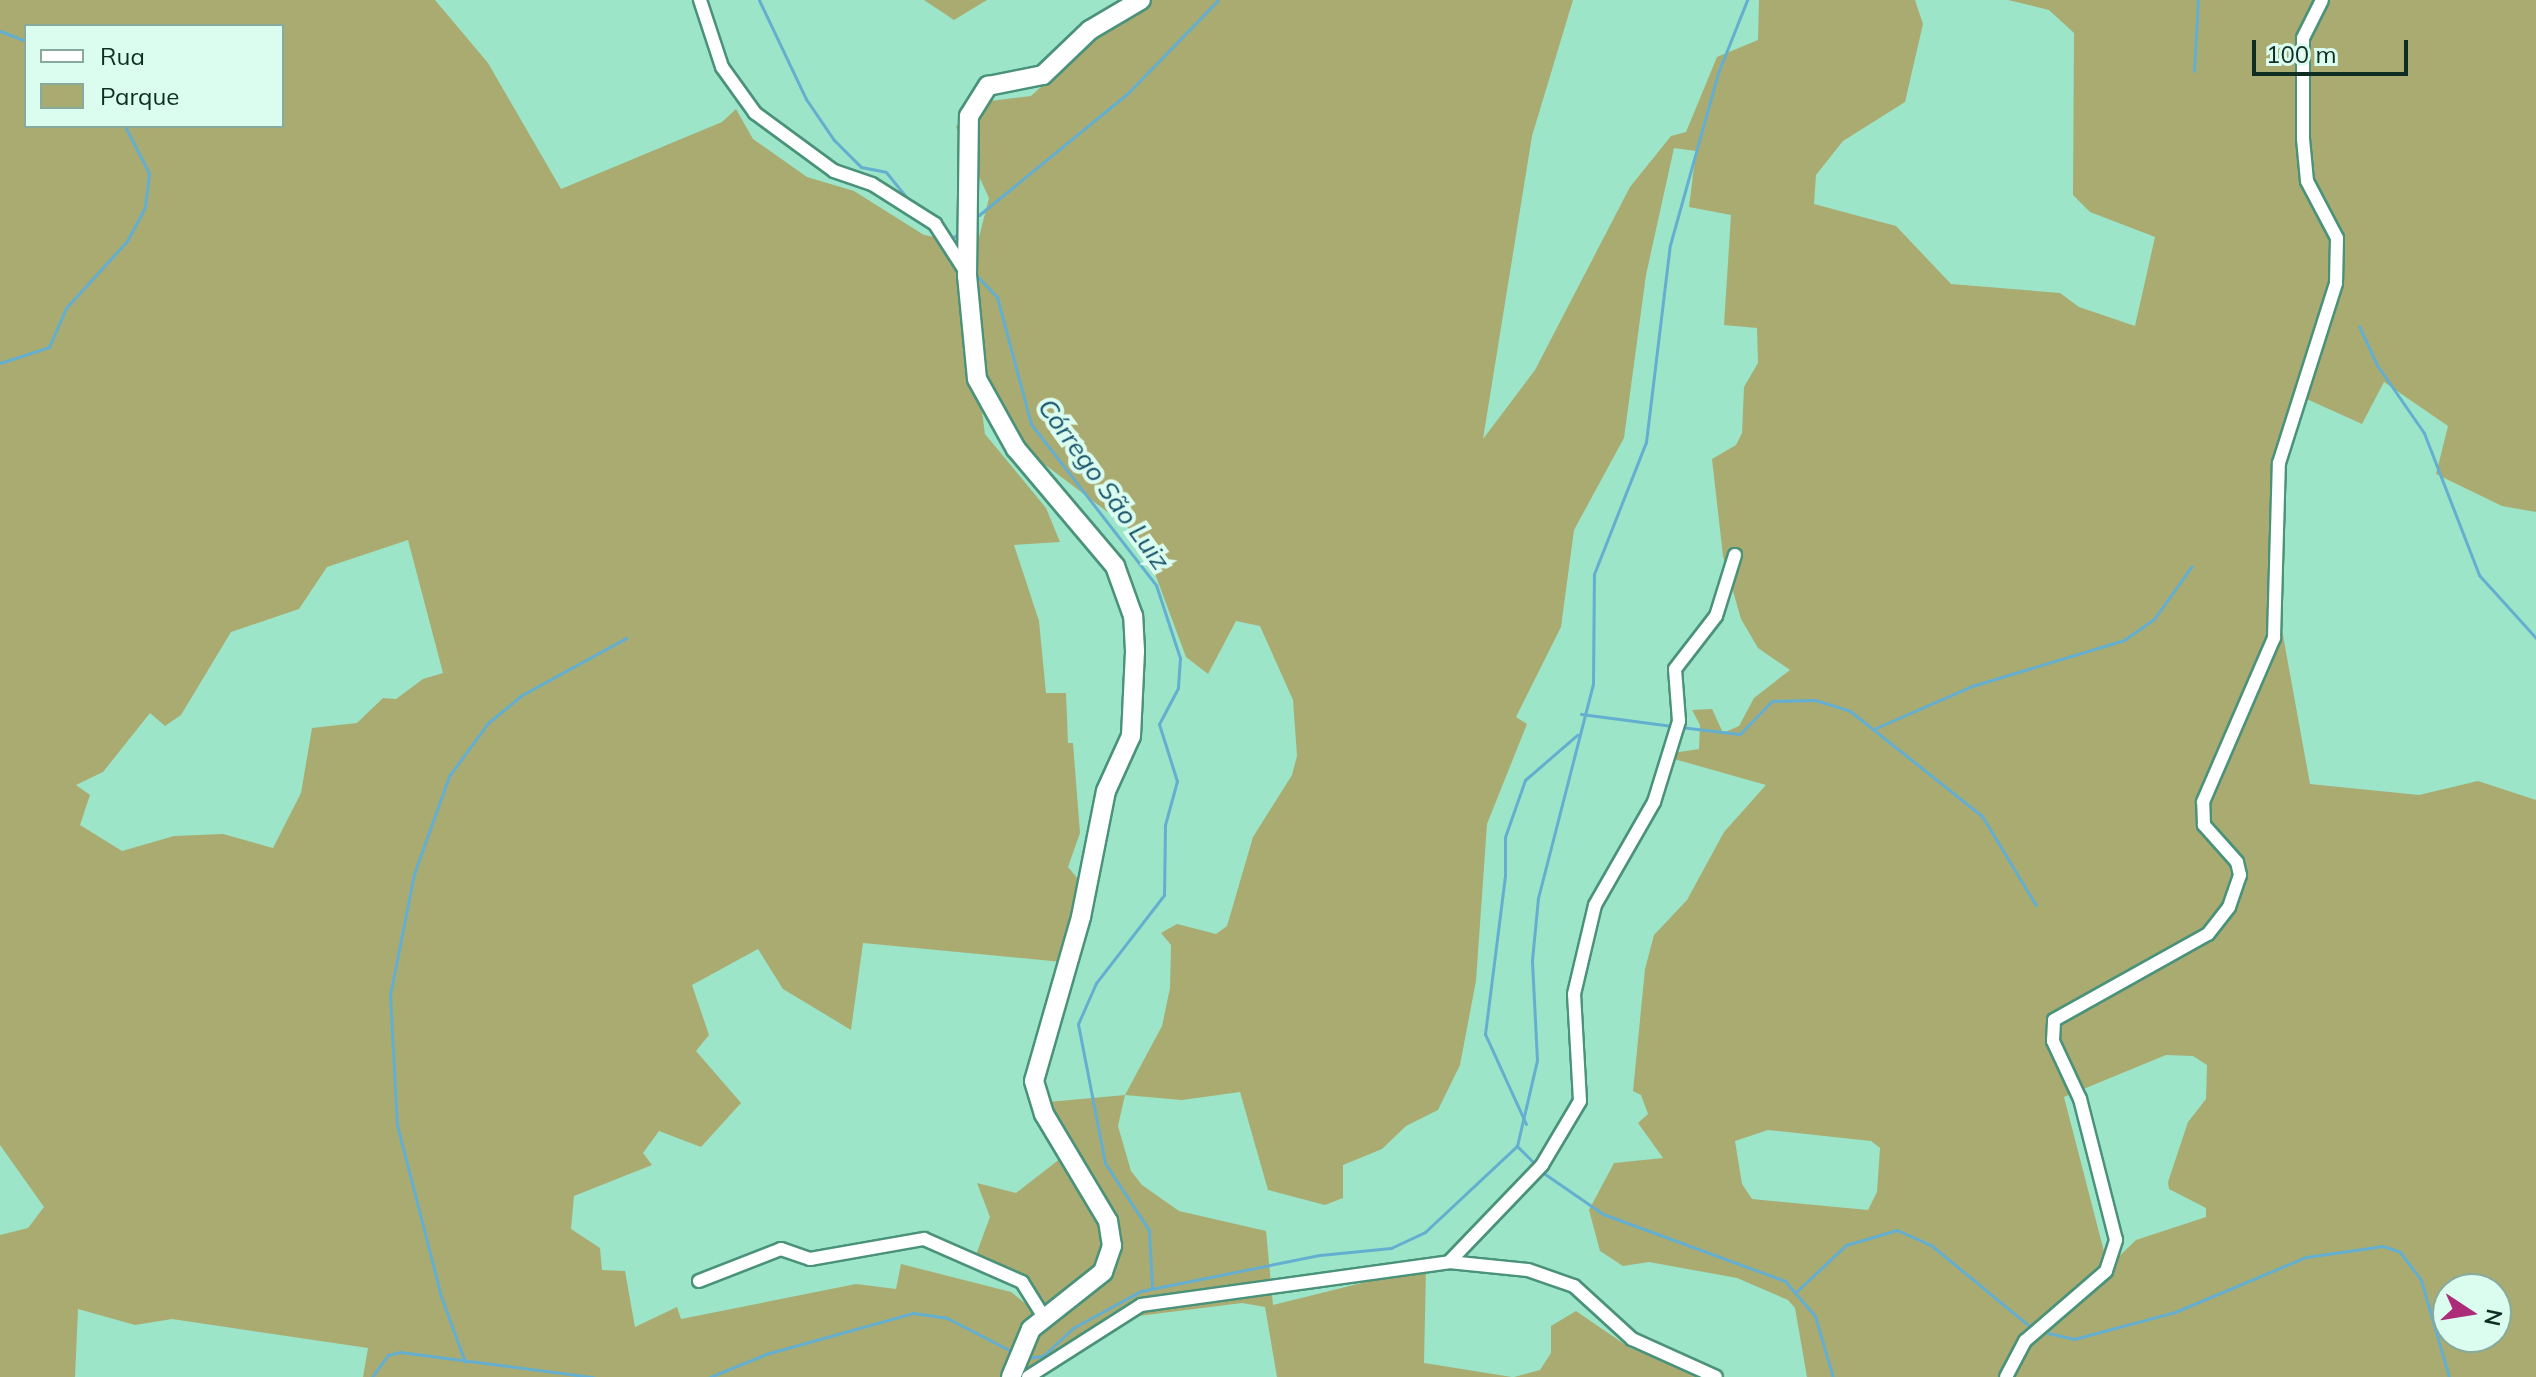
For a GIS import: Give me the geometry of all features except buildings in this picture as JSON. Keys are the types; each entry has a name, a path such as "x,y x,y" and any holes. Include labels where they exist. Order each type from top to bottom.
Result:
{"street":[{"path":"700,0 722,67 748,106 834,171 872,184 935,224 967,276"},
{"path":"1011,1377 1024,1340 1043,1315 1103,1272 1112,1246 1108,1221 1044,1114 1034,1081 1081,917 1106,791 1131,736 1133,616 1115,566 1016,449 977,379 967,276 969,116 979,93 999,82 1043,75 1090,30 1141,0"},
{"path":"2006,1377 2025,1341 2106,1271 2116,1240 2080,1099 2053,1041 2054,1020 2208,934 2229,907 2240,875 2237,862 2204,825 2203,802 2274,638 2279,463 2336,283 2337,238 2307,181 2303,139 2303,38 2322,0"},
{"path":"1449,1262 1542,1165 1576,1114 1581,1082 1574,994 1591,918 1659,790 1679,721 1675,669 1716,616 1735,555"},
{"path":"699,1281 781,1249 810,1259 924,1239 1022,1282 1043,1315"},
{"path":"1028,1377 1141,1305 1449,1262 1528,1270 1574,1286 1632,1339 1716,1377"}],"green space":[{"path":"0,0 435,0 488,63 561,189 722,122 736,109 753,139 807,177 854,191 924,235 977,245 989,198 956,127 974,103 1031,96 1136,0 1573,0 1532,136 1483,439 1535,370 1630,187 1671,136 1686,132 1717,57 1758,40 1759,0 1915,0 1923,24 1905,102 1843,141 1816,175 1814,204 1896,226 1951,284 2060,293 2079,307 2135,326 2155,237 2090,212 2073,195 2074,33 2049,10 2008,0 2536,0 2536,512 2502,506 2436,474 2448,426 2384,382 2362,424 2300,396 2281,447 2278,608 2310,784 2419,795 2478,781 2536,800 2536,1377 1807,1377 1795,1308 1788,1300 1737,1278 1649,1262 1623,1266 1600,1251 1589,1210 1614,1163 1663,1158 1638,1123 1648,1114 1641,1095 1633,1091 1645,969 1654,935 1687,900 1724,832 1766,785 1660,755 1699,749 1700,725 1692,710 1712,709 1723,733 1739,726 1754,698 1790,670 1758,648 1741,619 1723,556 1712,459 1736,445 1742,433 1744,387 1758,363 1757,328 1724,325 1731,215 1689,207 1696,151 1674,148 1646,275 1624,438 1574,530 1561,627 1516,717 1527,724 1487,824 1476,981 1460,1065 1438,1110 1406,1126 1382,1149 1343,1165 1343,1198 1325,1205 1268,1190 1240,1092 1182,1100 1125,1095 1118,1126 1131,1171 1142,1185 1179,1211 1266,1231 1273,1305 1426,1267 1424,1363 1512,1377 1277,1377 1265,1307 1242,1303 1130,1317 1039,1377 363,1377 368,1348 172,1319 135,1325 78,1309 75,1377 0,1377 0,1235 28,1228 44,1207 0,1145","holes":["981,404 1003,433 1130,529 1154,571 1186,657 1208,674 1236,621 1260,626 1293,700 1297,756 1292,775 1253,837 1227,926 1216,934 1177,924 1161,933 1171,945 1170,988 1162,1026 1125,1095 1037,1103 1061,1158 1016,1193 977,1183 990,1217 974,1260 1023,1285 1035,1298 1031,1308 1011,1292 901,1264 896,1289 856,1284 681,1319 677,1307 635,1327 625,1271 602,1270 600,1248 571,1229 574,1196 652,1165 643,1153 659,1131 701,1147 741,1103 696,1051 709,1035 692,985 758,949 783,989 851,1030 863,943 1062,962 1082,884 1068,867 1080,833 1073,743 1068,743 1066,693 1046,693 1039,621 1014,545 1060,542 1046,508 985,434","408,540 443,673 423,679 396,699 383,698 357,723 312,728 301,793 273,848 223,834 174,836 122,851 80,825 90,795 76,785 103,772 150,713 165,726 181,715 231,632 299,609 327,567","2166,1055 2193,1056 2207,1065 2206,1099 2188,1122 2168,1182 2169,1189 2206,1208 2206,1217 2136,1240 2108,1267 2064,1097","1768,1130 1871,1141 1880,1148 1877,1192 1868,1210 1752,1199 1742,1184 1735,1141"]},
{"path":"924,0 987,0 954,20"},
{"path":"1576,1311 1630,1348 1707,1377 1514,1377 1540,1370 1551,1353 1551,1326"}],"waterway":[{"path":"759,0 806,99 834,140 861,167 886,172 911,203"},
{"name":"Córrego São Luiz","path":"979,215 1128,93 1218,0"},
{"path":"1026,1358 1043,1356 1073,1328 1141,1291 1320,1255 1391,1248 1425,1232 1517,1146 1537,1060 1532,960 1538,898 1593,684 1594,574 1646,442 1670,245 1718,73 1747,0"},
{"path":"2194,71 2198,0"},
{"path":"0,31 24,40"},
{"path":"0,363 49,347 66,308 127,241 145,207 149,173 126,128"},
{"name":"Córrego São Luiz","path":"954,237 962,229"},
{"name":"Córrego São Luiz","path":"975,274 997,297 1031,424 1156,585 1180,658 1178,688 1159,724 1177,781 1165,825 1164,895 1096,983 1078,1024 1105,1163 1149,1230 1152,1288"},
{"path":"2359,326 2377,365 2424,433 2479,575 2536,638"},
{"path":"1876,728 1972,686 2124,640 2154,619 2192,566"},
{"path":"465,1362 441,1296 397,1125 390,995 414,874 449,776 488,723 522,695 626,638"},
{"path":"1680,727 1740,734 1772,701 1815,700 1850,711 1982,816 2036,905"},
{"path":"1581,714 1672,726"},
{"path":"1526,1124 1485,1034 1505,876 1505,837 1525,780 1577,735"},
{"path":"1517,1146 1537,1166"},
{"path":"1542,1172 1603,1214 1785,1281 1815,1316 1833,1377"},
{"path":"1797,1291 1846,1245 1897,1230 1931,1245 2028,1325"},
{"path":"2048,1333 2074,1339 2175,1312 2306,1257 2383,1246 2400,1252 2421,1280 2449,1377"},
{"name":"Córrego São Luiz","path":"710,1377 766,1354 913,1313 947,1318 1015,1353"},
{"name":"Córrego São Luiz","path":"372,1377 388,1355 400,1352 593,1377"}]}
